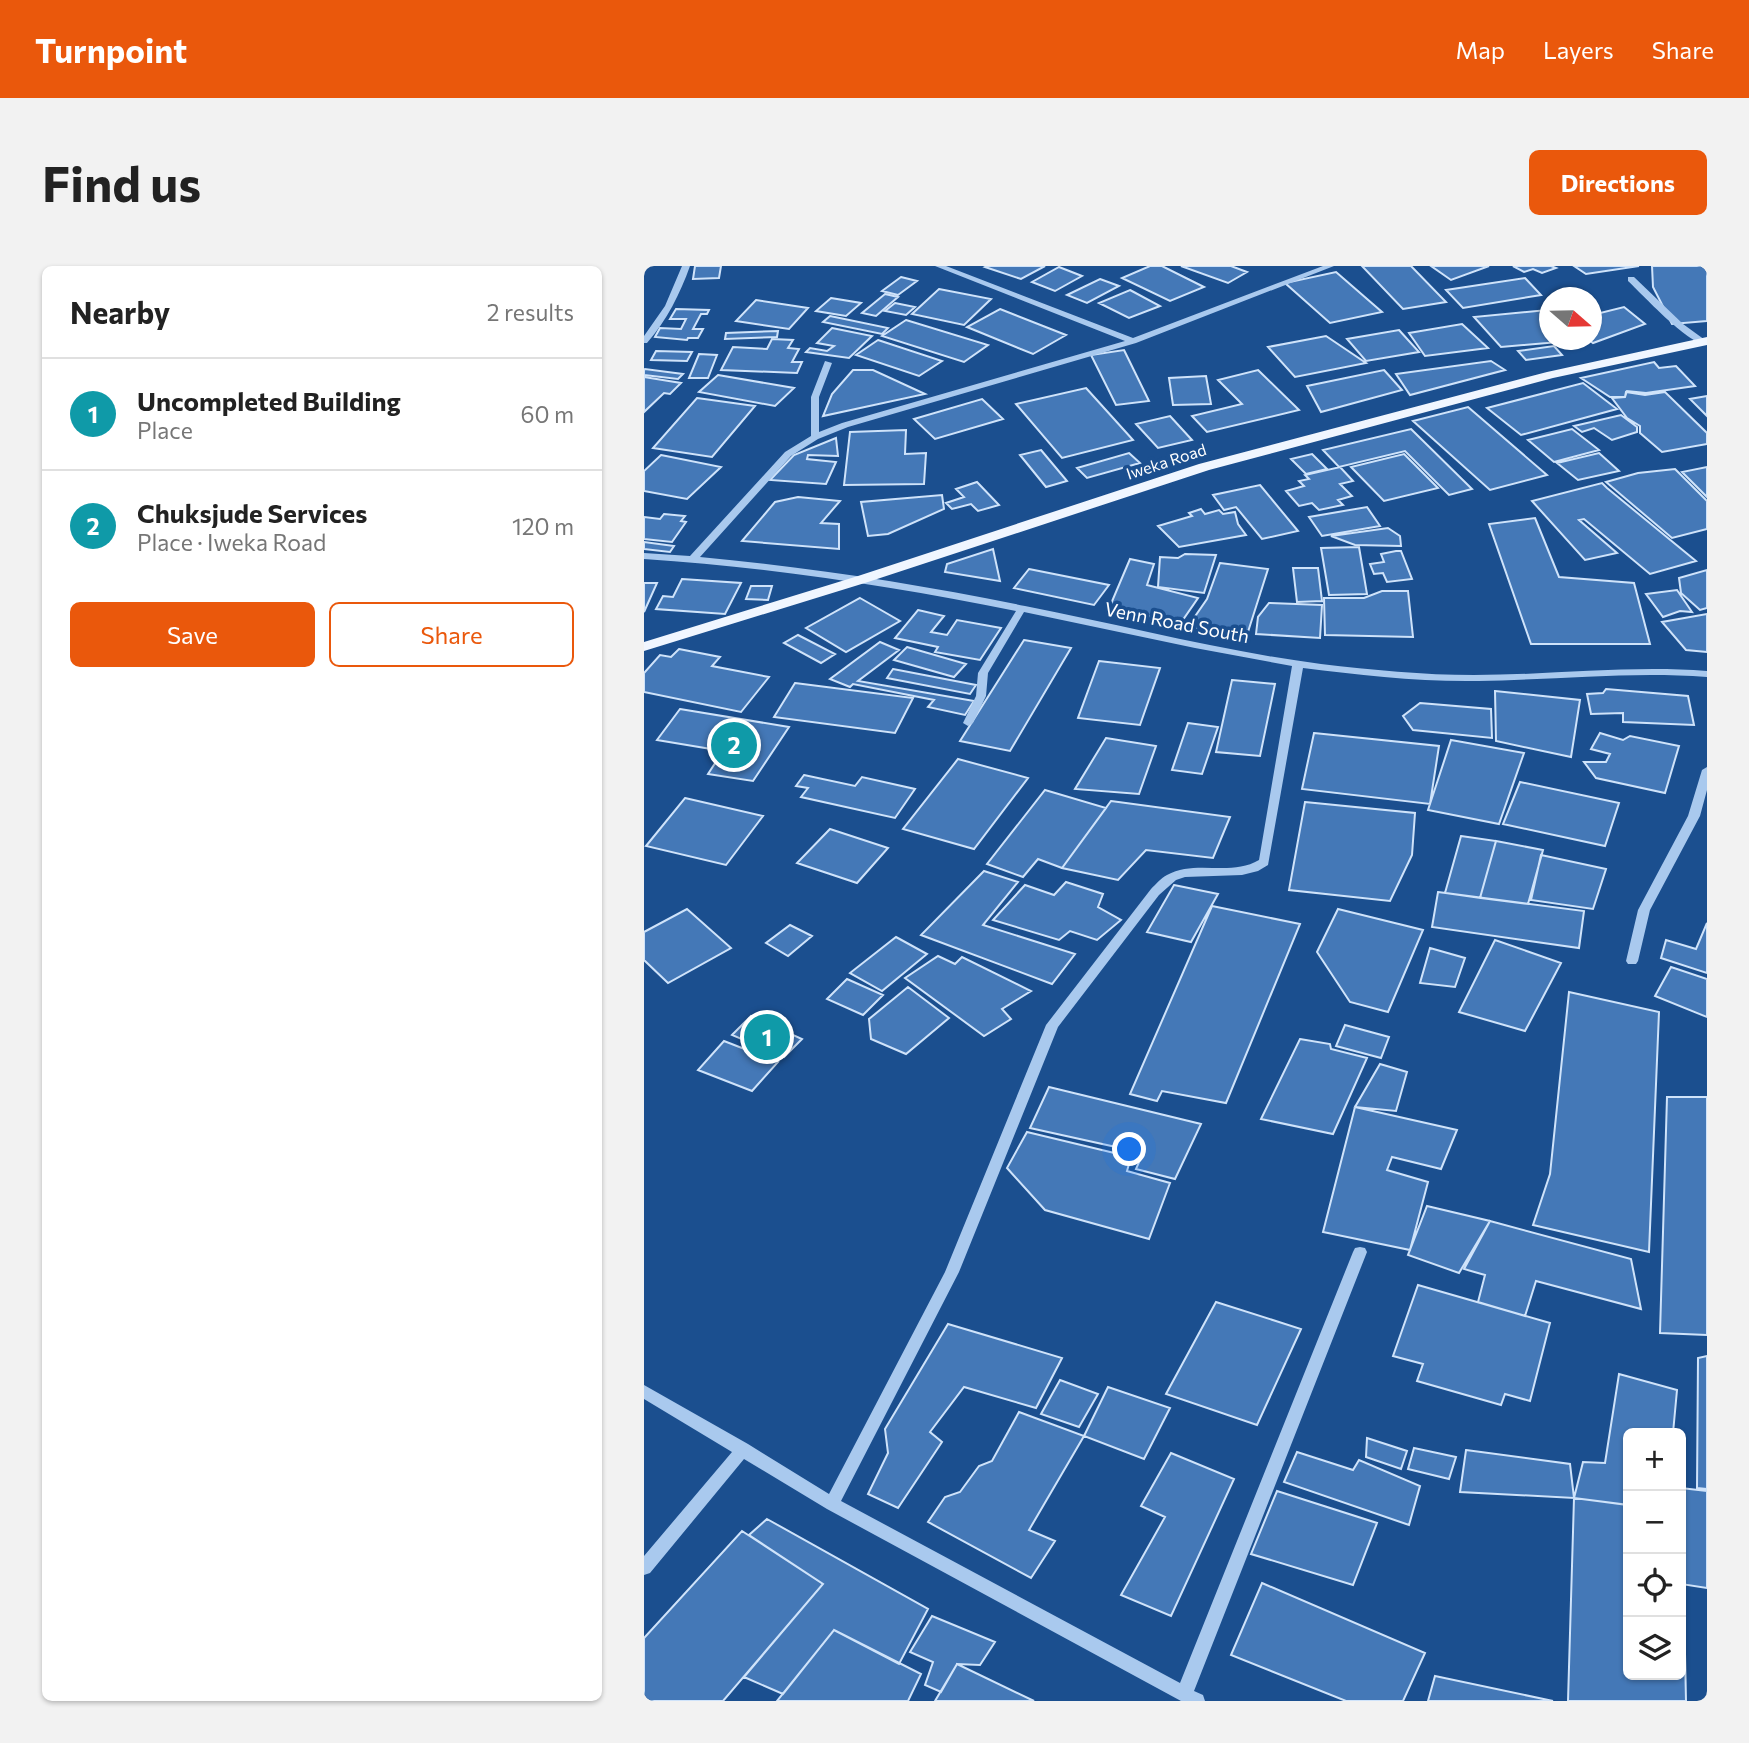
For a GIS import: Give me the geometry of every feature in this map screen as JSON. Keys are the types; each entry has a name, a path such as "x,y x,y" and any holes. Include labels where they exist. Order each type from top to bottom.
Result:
{"main road":[{"name":"Iweka Road","path":"644,647 863,579 1204,467 1551,375 1704,341"}],"street":[{"path":"644,341 652,333 686,266"},
{"path":"939,266 1133,341"},
{"path":"693,559 788,454 815,437 845,425 1133,341 1321,267"},
{"path":"1631,279 1680,326 1704,341"},
{"path":"815,437 815,397 828,362"},
{"name":"Venn Road South","path":"644,556 693,559 863,579 1298,664 1395,675 1474,678 1667,670 1707,674"},
{"path":"968,723 981,696 983,673 1022,608"},
{"path":"832,1504 952,1272 1052,1025 1155,892 1172,878 1184,874 1248,872 1264,862 1298,664"},
{"path":"1632,961 1644,909 1694,816 1707,770"},
{"path":"644,1391 832,1504 1190,1697 1360,1252"},
{"path":"644,1568 743,1450"}],"building":[{"path":"695,266 721,266 719,278 693,279"},
{"path":"1045,266 1021,279 985,267"},
{"path":"1150,266 1162,266 1204,287 1170,301 1122,278"},
{"path":"1181,266 1231,266 1247,272 1228,283"},
{"path":"1362,266 1411,266 1446,302 1403,309"},
{"path":"1431,266 1489,266 1451,280"},
{"path":"1513,266 1556,268 1542,273 1533,269 1524,272"},
{"path":"1574,266 1639,266 1586,274"},
{"path":"1652,266 1707,266 1707,321 1672,324 1653,287"},
{"path":"1059,267 1082,276 1055,291 1032,282"},
{"path":"1336,272 1382,312 1330,323 1285,283"},
{"path":"901,277 917,281 898,295 882,291"},
{"path":"1525,278 1539,295 1463,308 1446,290"},
{"path":"1100,279 1119,286 1087,303 1067,295"},
{"path":"939,289 991,299 964,325 912,314"},
{"path":"1130,290 1160,306 1129,318 1099,303"},
{"path":"885,294 898,297 876,316 862,313"},
{"path":"831,298 861,303 846,316 816,311"},
{"path":"756,300 808,308 789,329 736,321"},
{"path":"895,303 915,307 906,315 885,311"},
{"path":"1624,307 1645,324 1602,340 1602,312"},
{"path":"676,309 709,310 707,314 701,314 693,329 703,329 698,338 687,340 655,337 660,328 681,329 686,319 670,319"},
{"path":"1000,309 1066,335 1033,354 967,327"},
{"path":"1539,311 1539,344 1501,347 1474,317"},
{"path":"830,316 888,328 882,334 823,322"},
{"path":"906,320 988,345 964,362 882,336"},
{"path":"1462,324 1488,348 1425,356 1409,333"},
{"path":"832,328 872,336 849,358 806,352 810,348 827,351 834,346 817,343"},
{"path":"1399,330 1419,352 1366,361 1347,339"},
{"path":"778,331 777,337 725,339 726,333"},
{"path":"1326,336 1366,363 1295,377 1268,347"},
{"path":"772,339 793,340 788,348 799,349 792,362 802,362 797,373 721,370 733,347 767,349"},
{"path":"878,340 942,361 919,376 856,355"},
{"path":"1539,348 1558,350 1562,355 1526,360 1518,351"},
{"path":"1124,350 1149,401 1116,405 1091,355"},
{"path":"656,351 692,352 687,361 651,360"},
{"path":"699,354 717,355 708,378 689,378"},
{"path":"1491,361 1505,370 1410,395 1396,374"},
{"path":"1654,362 1659,368 1676,366 1695,386 1646,393 1627,391 1625,397 1610,397 1581,378"},
{"path":"644,370 683,374 678,379 644,375"},
{"path":"853,370 873,370 925,394 823,416 832,394"},
{"path":"1258,370 1299,410 1207,432 1192,416 1242,404 1218,380"},
{"path":"1384,370 1402,390 1321,412 1307,386"},
{"path":"718,375 794,388 775,406 699,392"},
{"path":"1206,376 1211,404 1173,405 1169,378"},
{"path":"644,377 681,383 670,394 664,393 644,412"},
{"path":"1583,383 1617,409 1521,435 1487,408"},
{"path":"1086,388 1133,440 1062,458 1016,404"},
{"path":"1626,392 1645,395 1665,392 1707,433 1707,444 1662,452 1640,433 1640,426 1627,418 1612,398 1625,397"},
{"path":"1707,396 1707,416 1690,399"},
{"path":"697,398 755,406 712,457 653,448"},
{"path":"982,399 1003,419 935,439 914,419"},
{"path":"1468,407 1547,475 1490,490 1413,421"},
{"path":"1621,415 1637,427 1637,432 1612,440 1594,428 1582,432 1574,426"},
{"path":"1170,416 1192,440 1158,448 1136,424"},
{"path":"1411,429 1472,489 1449,495 1405,451 1339,467 1323,450"},
{"path":"1572,429 1599,450 1554,462 1528,440"},
{"path":"906,430 905,454 926,453 924,484 844,485 850,432"},
{"path":"836,438 838,456 808,455 807,459 836,462 826,484 770,480 794,455"},
{"path":"1041,450 1067,481 1046,487 1020,455"},
{"path":"1129,453 1140,463 1087,478 1077,468"},
{"path":"1599,453 1619,471 1578,480 1557,463"},
{"path":"1312,454 1327,469 1306,474 1291,459"},
{"path":"1404,454 1438,488 1384,501 1351,467"},
{"path":"661,455 721,467 687,499 644,491 644,471"},
{"path":"1340,467 1353,481 1340,484 1352,496 1338,500 1343,505 1319,510 1312,503 1299,506 1286,491 1304,486 1299,481 1309,479 1305,475"},
{"path":"1707,467 1707,497 1682,472"},
{"path":"1675,469 1707,501 1707,529 1672,538 1606,482 1638,473"},
{"path":"977,482 999,505 978,511 971,504 952,509 946,503 964,497 956,489"},
{"path":"1602,483 1696,561 1650,574 1584,519 1579,520 1617,553 1585,560 1532,501"},
{"path":"1260,485 1298,531 1262,539 1236,507 1224,510 1213,495"},
{"path":"942,495 944,509 888,534 868,536 861,502"},
{"path":"798,497 840,501 821,523 839,524 839,549 742,541 775,502"},
{"path":"1367,507 1380,526 1322,536 1309,517"},
{"path":"1201,509 1205,514 1219,510 1223,514 1235,512 1238,524 1246,535 1179,547 1158,526 1192,516 1189,513"},
{"path":"664,514 685,516 681,521 686,522 672,542 644,539 644,517 660,519"},
{"path":"1535,518 1559,577 1634,583 1650,644 1531,644 1489,524"},
{"path":"1388,528 1400,536 1401,546 1355,545 1331,536"},
{"path":"644,542 674,546 670,552 644,549"},
{"path":"1359,547 1367,594 1329,595 1321,548"},
{"path":"993,549 1000,581 945,572 947,564"},
{"path":"1401,551 1412,579 1387,582 1383,573 1374,574 1370,564 1384,562 1381,554"},
{"path":"1185,554 1216,555 1204,593 1158,587 1160,557 1178,558"},
{"path":"1130,559 1154,564 1147,585 1198,598 1180,624 1110,606"},
{"path":"1220,563 1268,569 1247,635 1187,628 1207,599"},
{"path":"1293,568 1318,568 1322,601 1297,602"},
{"path":"1029,569 1109,585 1094,605 1014,588"},
{"path":"1707,570 1707,608 1700,610 1681,593 1679,578"},
{"path":"682,579 741,583 725,614 656,609 663,596 673,597"},
{"path":"644,583 657,583 644,612"},
{"path":"751,586 772,586 768,600 746,599"},
{"path":"1677,590 1692,612 1680,611 1663,617 1646,594"},
{"path":"1382,591 1408,591 1413,637 1325,635 1324,598 1364,598"},
{"path":"860,598 900,621 846,652 806,628"},
{"path":"1269,603 1322,605 1320,638 1256,634 1258,617"},
{"path":"918,610 944,616 931,632 947,635 957,620 1001,628 980,660 935,652 938,647 895,638"},
{"path":"1707,614 1707,652 1686,650 1662,622"},
{"path":"798,635 835,654 821,663 784,643"},
{"path":"1024,640 1071,648 1010,751 960,741"},
{"path":"880,642 899,650 858,681 974,701 965,715 928,707 934,700 853,684 850,687 830,679"},
{"path":"907,647 966,664 954,677 894,660"},
{"path":"679,649 720,657 712,666 769,677 741,712 644,692 644,673 660,655 671,657"},
{"path":"1099,661 1160,668 1140,725 1078,718"},
{"path":"893,669 976,685 970,694 887,678"},
{"path":"1232,680 1275,684 1260,756 1216,752"},
{"path":"795,683 913,698 895,733 774,717"},
{"path":"1606,689 1688,696 1694,725 1623,722 1623,713 1591,714 1587,694 1603,693"},
{"path":"1495,691 1580,700 1571,757 1496,741"},
{"path":"1420,703 1491,709 1492,738 1413,730 1403,716"},
{"path":"680,709 789,727 753,781 708,774 723,751 657,740"},
{"path":"1188,723 1218,727 1202,774 1172,770"},
{"path":"1314,733 1439,746 1430,804 1302,789"},
{"path":"1600,733 1623,740 1630,736 1679,746 1665,793 1596,778 1584,762 1606,762 1610,754 1591,749"},
{"path":"1106,738 1156,746 1139,794 1075,789"},
{"path":"1451,740 1524,753 1499,824 1428,810"},
{"path":"958,759 1028,778 974,849 903,829"},
{"path":"804,775 855,786 862,777 915,789 895,818 801,797 808,788 796,786"},
{"path":"1520,782 1619,803 1605,846 1503,824"},
{"path":"1045,790 1106,808 1062,868 1038,859 1023,877 987,864"},
{"path":"685,798 763,816 726,865 646,846"},
{"path":"1111,801 1230,817 1213,858 1146,850 1118,880 1062,868"},
{"path":"1305,802 1415,813 1412,855 1390,901 1289,890"},
{"path":"830,829 888,848 857,883 797,863"},
{"path":"1461,836 1496,841 1480,898 1445,893"},
{"path":"1496,841 1543,850 1528,904 1480,898"},
{"path":"1541,855 1606,869 1593,909 1531,900"},
{"path":"984,871 1018,882 983,925 1075,954 1052,984 921,935"},
{"path":"1066,882 1103,894 1098,907 1121,920 1097,940 1070,931 1059,940 993,920 1025,885 1054,895"},
{"path":"1174,885 1218,894 1191,942 1147,932"},
{"path":"1438,892 1584,911 1579,948 1432,927"},
{"path":"1212,906 1300,924 1226,1103 1162,1091 1157,1101 1130,1094"},
{"path":"687,909 731,948 668,983 644,960 644,932"},
{"path":"1338,909 1423,930 1388,1012 1350,1002 1317,952"},
{"path":"1707,923 1707,973 1661,958 1666,940 1696,949"},
{"path":"790,925 812,936 788,956 766,943"},
{"path":"896,937 927,954 882,991 850,973"},
{"path":"1495,940 1561,963 1525,1031 1459,1012"},
{"path":"1430,948 1465,958 1455,987 1420,983"},
{"path":"938,956 955,964 962,957 1031,991 1002,1009 1011,1019 984,1036 905,978"},
{"path":"1671,967 1707,979 1707,1017 1655,996"},
{"path":"847,979 883,995 863,1015 827,999"},
{"path":"908,987 949,1018 906,1054 871,1039 869,1019"},
{"path":"1569,992 1659,1012 1649,1252 1533,1225 1550,1174"},
{"path":"751,1016 802,1039 784,1057 732,1035"},
{"path":"1345,1025 1389,1037 1381,1058 1336,1046"},
{"path":"1300,1039 1330,1044 1331,1049 1367,1058 1333,1134 1261,1119"},
{"path":"724,1041 778,1062 752,1091 698,1070"},
{"path":"1380,1064 1407,1072 1396,1111 1355,1107"},
{"path":"1049,1087 1201,1124 1175,1179 1136,1169 1143,1153 1030,1128"},
{"path":"1667,1097 1707,1097 1707,1335 1660,1333"},
{"path":"1355,1107 1457,1130 1441,1169 1392,1157 1387,1170 1428,1182 1410,1250 1323,1232"},
{"path":"1027,1132 1131,1157 1127,1171 1170,1183 1149,1239 1045,1210 1007,1168"},
{"path":"1427,1206 1490,1221 1459,1273 1408,1255"},
{"path":"1490,1221 1631,1259 1641,1309 1536,1281 1525,1316 1478,1302 1485,1275 1464,1269"},
{"path":"1418,1285 1550,1323 1530,1401 1505,1394 1501,1405 1417,1381 1423,1364 1393,1356"},
{"path":"1216,1302 1301,1329 1257,1425 1166,1394"},
{"path":"948,1324 1062,1358 1036,1408 964,1387 930,1432 942,1442 898,1508 868,1494 888,1453 885,1429"},
{"path":"1707,1356 1707,1489 1697,1488 1698,1358"},
{"path":"1619,1374 1677,1390 1673,1428 1623,1428 1623,1504 1574,1498 1583,1462 1605,1463"},
{"path":"1060,1380 1098,1394 1079,1427 1041,1414"},
{"path":"1108,1387 1170,1408 1144,1459 1084,1436"},
{"path":"1019,1412 1084,1436 1029,1530 1055,1541 1031,1578 928,1522 945,1497 960,1492 979,1466 992,1461"},
{"path":"1367,1438 1407,1451 1401,1469 1366,1457"},
{"path":"1414,1448 1456,1457 1449,1479 1408,1469"},
{"path":"1466,1450 1570,1464 1574,1498 1460,1492"},
{"path":"1297,1452 1353,1470 1359,1460 1420,1486 1409,1525 1284,1482"},
{"path":"1171,1453 1234,1479 1171,1616 1121,1595 1165,1517 1141,1506"},
{"path":"1686,1489 1707,1491 1707,1588 1686,1585"},
{"path":"1277,1491 1377,1523 1353,1585 1251,1554"},
{"path":"1574,1498 1623,1504 1623,1680 1686,1680 1686,1701 1568,1701"},
{"path":"767,1519 928,1609 899,1664 834,1630 783,1694 744,1677 823,1584 749,1535"},
{"path":"742,1531 823,1584 723,1701 644,1701 644,1638"},
{"path":"1262,1583 1425,1653 1403,1701 1346,1701 1231,1655"},
{"path":"932,1616 995,1642 980,1665 957,1664 941,1692 925,1685 933,1662 910,1652"},
{"path":"834,1630 921,1674 908,1701 777,1701"},
{"path":"957,1664 1034,1701 935,1701"},
{"path":"1435,1676 1553,1701 1428,1701"}],"place":[{"name":"Chuksjude Services","path":"734,745"},
{"name":"Uncompleted Building","path":"767,1037"}]}
